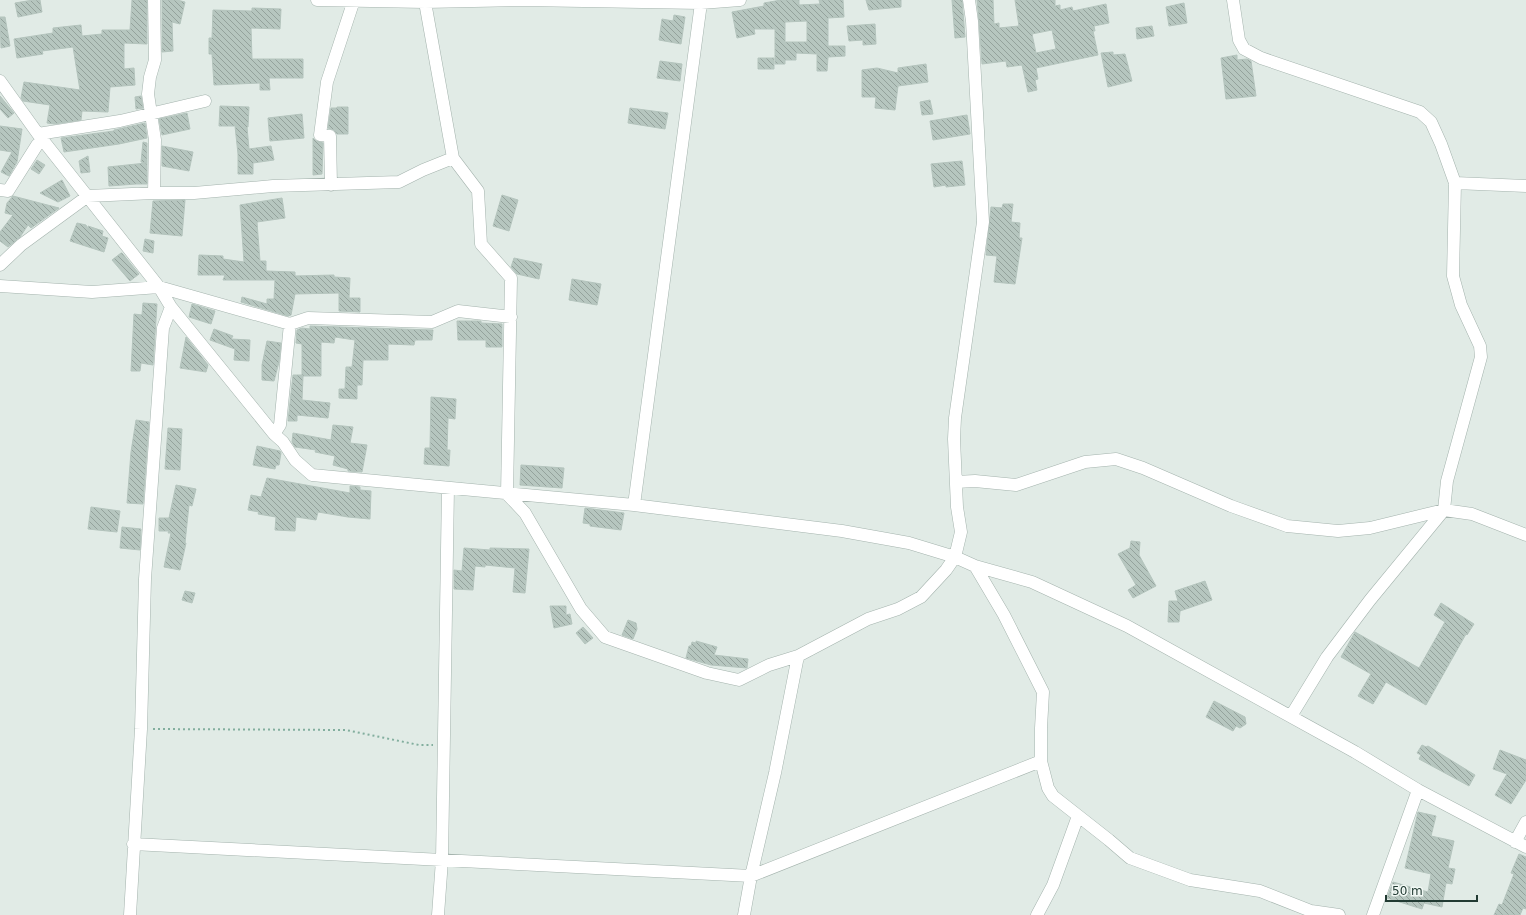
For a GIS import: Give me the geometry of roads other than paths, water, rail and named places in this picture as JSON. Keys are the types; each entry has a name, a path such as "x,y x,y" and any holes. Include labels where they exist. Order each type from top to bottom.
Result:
{"street":[{"path":"154,0 155,60 150,77 148,94 155,140 154,193"},
{"path":"317,0 425,2 532,0 701,2 740,0"},
{"path":"331,185 330,136 320,135 326,82 354,0"},
{"path":"425,2 453,158 478,191 481,244 511,278 507,494 525,513 581,609 605,637 707,673 739,680 769,665 798,656 868,619 898,609 921,597 955,557 961,532 957,507 954,438 955,418 983,222 972,21 969,0"},
{"path":"1233,0 1239,40 1244,49 1262,58 1420,112 1431,122 1441,144 1455,183 1453,276 1462,305 1480,346 1481,357 1447,481 1444,510 1370,600 1327,657 1291,716"},
{"path":"634,505 701,2"},
{"path":"0,81 40,137 159,287 171,307 274,434 283,442 295,460 312,475 634,505 842,531 909,544 955,557 975,566 1032,582 1127,626 1291,716 1418,790 1521,844 1526,822"},
{"path":"40,137 120,121 204,100"},
{"path":"0,190 8,191 37,145 40,137"},
{"path":"0,264 21,245 88,196 194,193 273,186 399,182 423,170 453,158"},
{"path":"1455,183 1526,186"},
{"path":"0,286 92,292 159,287 290,324 308,318 432,322 458,311 511,317"},
{"path":"130,915 133,844 142,729 145,579 163,328 171,307"},
{"path":"274,434 280,424 290,324"},
{"path":"956,482 975,481 1016,485 1085,462 1116,459 1143,468 1231,506 1288,526 1338,531 1370,528 1444,510 1472,514 1526,535"},
{"path":"438,915 442,860 448,488"},
{"path":"975,566 1004,615 1043,692 1041,761 1048,788 1053,796 1130,858 1190,880 1260,891 1311,911 1339,915"},
{"path":"744,915 751,876 776,773 798,656"},
{"path":"133,844 751,876 1041,761"},
{"path":"1373,915 1418,790"},
{"path":"1037,915 1053,885 1078,816"}]}
